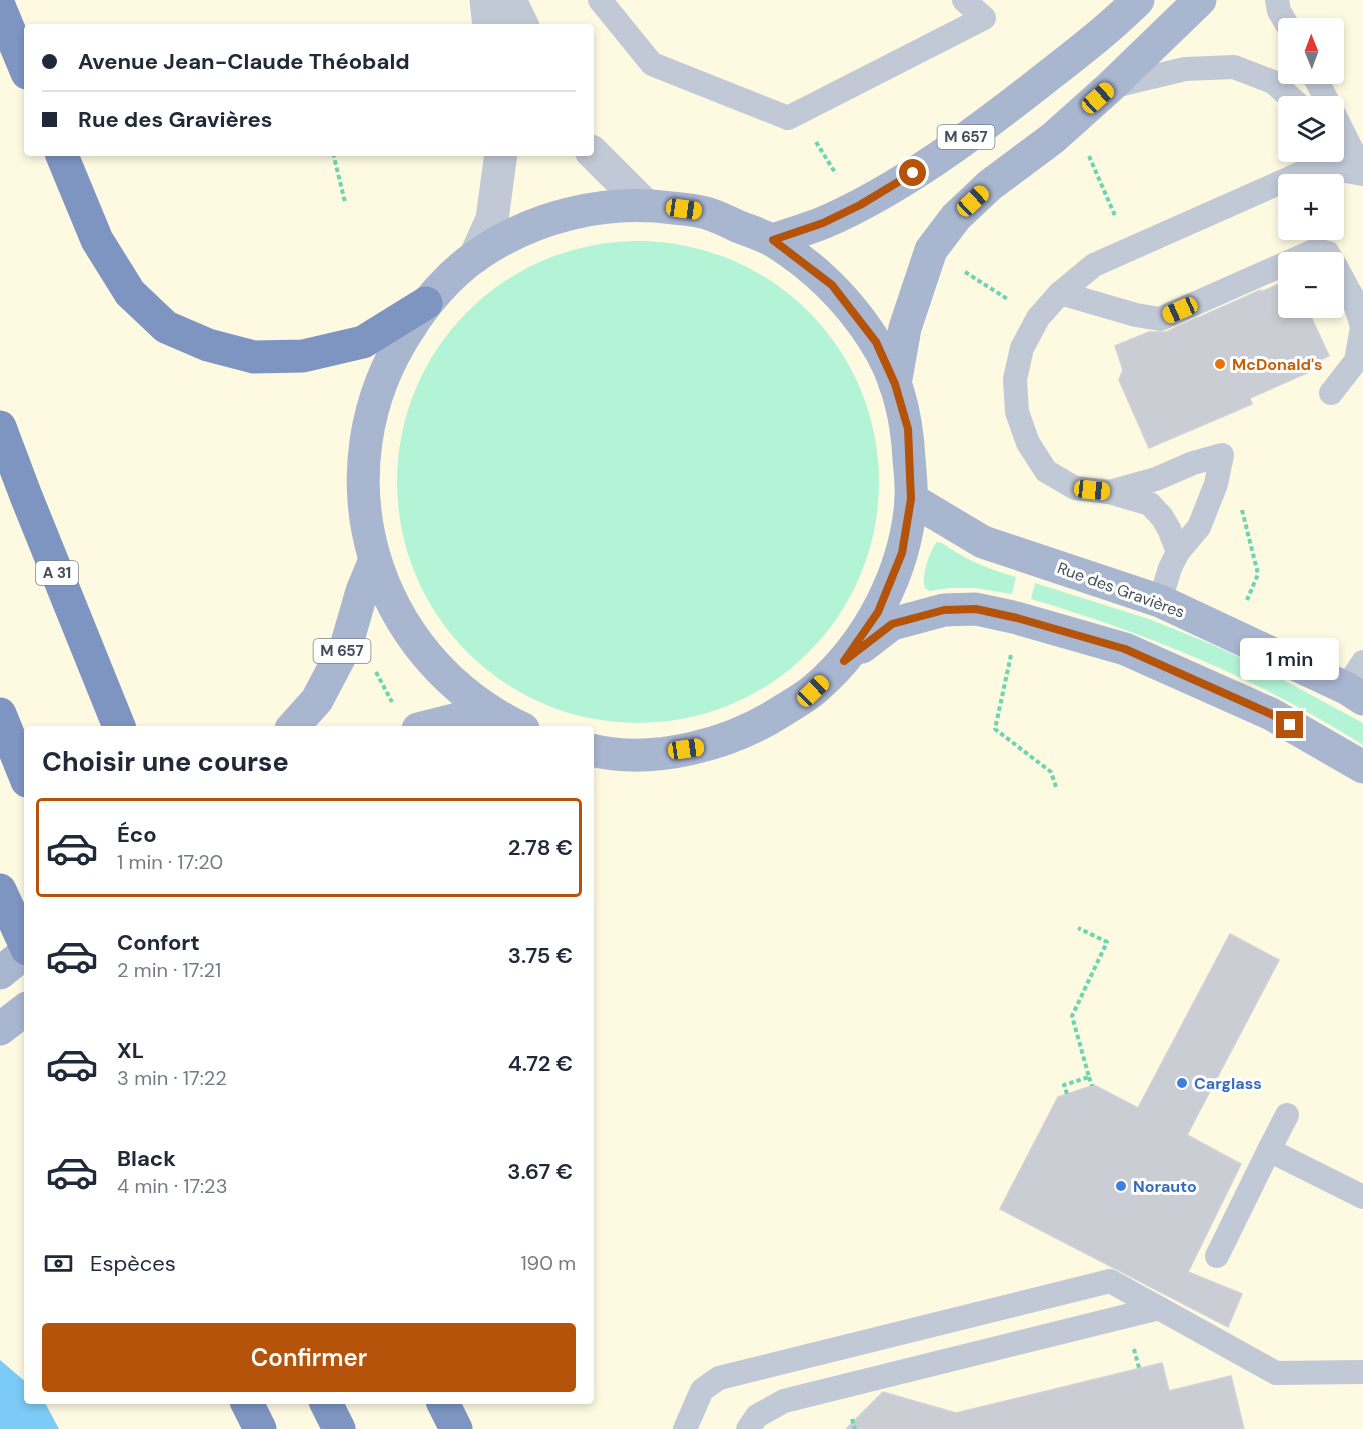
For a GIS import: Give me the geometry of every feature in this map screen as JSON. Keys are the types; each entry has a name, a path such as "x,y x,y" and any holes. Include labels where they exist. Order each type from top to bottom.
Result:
{"highway":[{"path":"0,8 24,66"},
{"path":"62,156 97,240 130,293 166,327 208,345 254,357 303,356 363,342 426,303"},
{"name":"A 31","path":"0,427 117,724"},
{"path":"0,714 24,774"},
{"path":"0,890 24,943"},
{"path":"248,1404 260,1429"},
{"path":"326,1404 339,1429"},
{"path":"444,1404 456,1429"}],"main road":[{"name":"M 657","path":"773,240 823,223 860,205 913,173 999,115 1071,58 1138,0"},
{"path":"895,384 905,328 931,250 956,217 990,185 1053,138 1110,87 1200,0"},
{"path":"511,723 453,685 422,652 394,609 374,562 364,511 363,450 374,398 392,354 426,303 475,257 528,227 586,209 644,204 703,212 773,240 832,285 876,342 895,384 908,429 911,499 902,553 878,612 844,661"},
{"name":"Rue des Gravières","path":"911,499 983,542 1160,601 1234,634 1357,683"},
{"name":"M 657","path":"294,726 317,700 347,643 362,591 374,562"},
{"path":"594,750 650,755 705,747 758,727 813,691 844,661 892,624 944,610 976,609 1017,618 1125,649 1271,714 1363,767"},
{"path":"407,719 462,718 511,723"},
{"path":"0,973 24,953"},
{"path":"0,1029 24,1010"}],"street":[{"path":"486,0 489,24"},
{"path":"510,0 522,24"},
{"path":"594,155 644,204"},
{"path":"475,257 492,219 501,156"}],"lane":[{"path":"600,0 652,64 788,118 984,18 964,0"},
{"path":"1277,0 1283,18"},
{"path":"1110,87 1185,69 1234,67 1273,82 1289,96"},
{"path":"1344,134 1363,173"},
{"path":"1178,552 1162,517 1150,504 1109,492 1075,488 1046,471 1028,443 1017,412 1015,379 1022,348 1038,318 1060,293 1094,265 1305,162"},
{"path":"1310,162 1328,168 1363,173"},
{"path":"1060,293 1136,315 1160,319 1278,267"},
{"path":"1344,282 1354,300 1362,327 1356,361 1331,393 1363,386"},
{"path":"1109,492 1155,479 1193,463 1222,455 1216,483 1199,527 1178,552 1170,568 1160,601"},
{"path":"1217,1256 1287,1115"},
{"path":"1269,1150 1363,1197"},
{"path":"685,1429 702,1390 719,1378 1110,1281 1276,1373 1363,1372"},
{"path":"748,1429 757,1416 784,1401 1159,1308"}],"path":[{"path":"799,112 829,163 860,205"},
{"path":"334,156 345,202"},
{"path":"1222,455 1234,478 1258,574 1234,634"},
{"path":"347,643 368,658 407,719"},
{"path":"1011,654 994,729 1051,772 1056,787"},
{"path":"1078,928 1107,942 1072,1016 1092,1086"},
{"path":"1066,1094 1064,1085 1089,1077"}],"shaded area":[{"path":"0,0 1363,0 1363,1429 0,1429"}],"green space":[{"path":"638,241 685,245 730,259 772,281 809,311 839,348 861,390 875,435 879,482 875,529 861,574 839,616 809,653 772,683 730,705 685,719 638,723 591,719 546,705 504,683 467,653 437,616 415,574 401,529 397,482 401,435 415,390 437,348 467,311 504,281 546,259 591,245"},
{"path":"937,542 996,571 1016,577 1012,594 975,588 929,591 925,588 924,583 926,564"},
{"path":"1035,583 1149,619 1250,662 1363,723 1363,745 1283,699 1202,660 1119,628 1031,599"}],"water":[{"path":"0,1360 24,1380 24,1404 46,1404 59,1429 0,1429"}],"building":[{"name":"McDonald's","path":"1278,284 1278,318 1312,318 1329,356 1318,361 1321,367 1250,398 1252,404 1149,448 1119,380 1123,370 1115,346 1149,332 1166,332 1261,290 1261,292"},
{"path":"1230,934 1279,960 1187,1135 1241,1164 1188,1272 1242,1294 1228,1327 1000,1209 1058,1097 1094,1085 1138,1108"},
{"path":"1162,1363 1169,1391 1231,1376 1244,1429 846,1429 883,1392 956,1413"}],"place":[{"name":"McDonald's","path":"1220,364"},
{"name":"Carglass","path":"1182,1083"},
{"name":"Norauto","path":"1121,1186"}],"route":[{"path":"913,173 860,205 823,223 773,240 832,285 876,342 895,384 908,429 911,499 902,553 878,612 844,661 892,624 944,610 976,609 1017,618 1125,649 1271,714 1290,725"}]}
